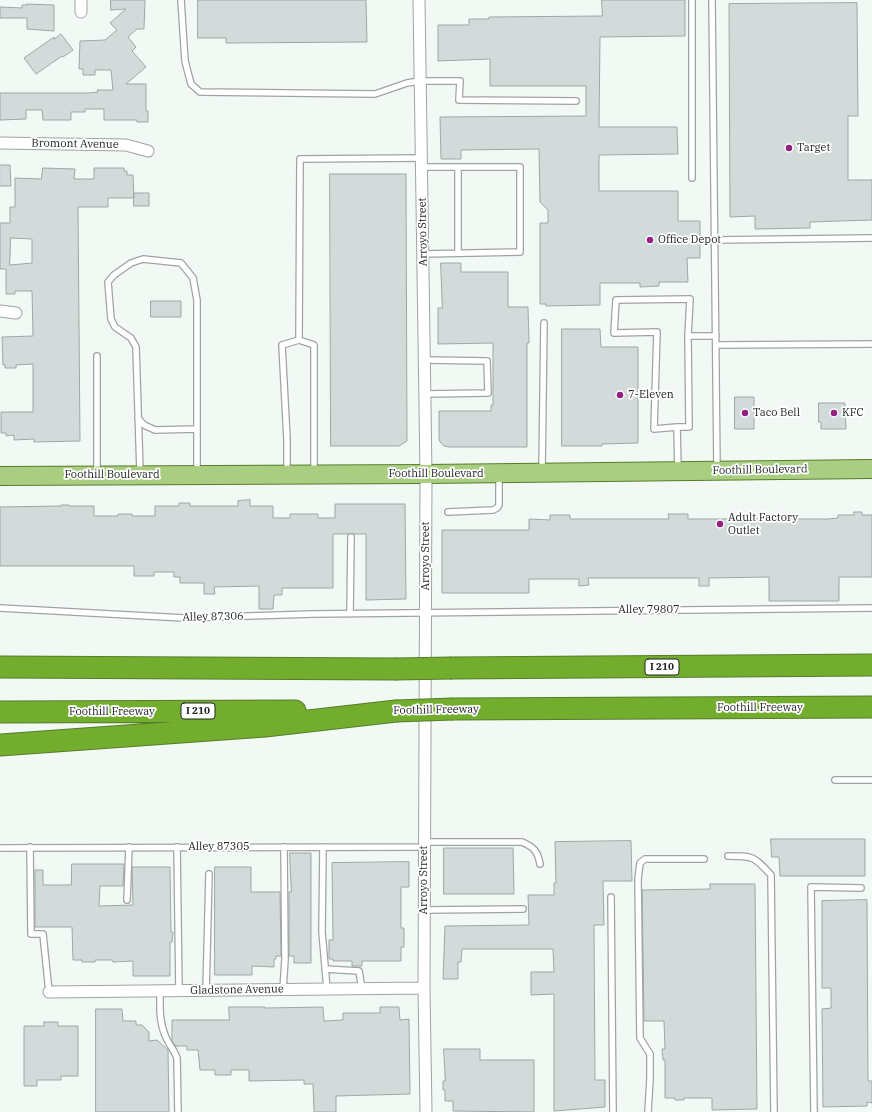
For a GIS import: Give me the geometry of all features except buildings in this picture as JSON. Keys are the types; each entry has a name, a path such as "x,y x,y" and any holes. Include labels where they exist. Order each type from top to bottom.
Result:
{"highway":[{"name":"I 210","path":"0,667 452,668 872,665"},
{"name":"Foothill Freeway","path":"0,712 872,707"},
{"path":"0,745 265,726 396,710"}],"main road":[{"name":"Foothill Boulevard","path":"0,476 426,474 872,469"}],"street":[{"path":"81,0 81,12"},
{"name":"Arroyo Street","path":"419,0 426,474 424,910 426,1112"},
{"name":"Bromont Avenue","path":"0,143 126,145 148,150"},
{"path":"0,311 16,313"},
{"name":"Gladstone Avenue","path":"50,992 424,988"}],"lane":[{"path":"181,0 185,61 191,84 200,92 375,94 407,83 420,81 460,81 458,100 576,101"},
{"path":"692,0 692,178"},
{"path":"712,0 717,471"},
{"path":"299,340 300,159 422,162 458,167 520,167 520,252 423,254"},
{"path":"458,167 458,253"},
{"path":"714,240 872,238"},
{"path":"140,475 136,347 131,338 115,327 111,319 108,282 114,275 131,263 142,259 181,263 192,278 197,300 197,474"},
{"path":"690,299 688,336 689,427 654,429 657,332 614,333 616,300 690,299"},
{"path":"542,473 544,323"},
{"path":"688,336 716,336"},
{"path":"287,474 287,439 282,345 299,340 314,345 314,474"},
{"path":"716,345 872,344"},
{"path":"97,475 98,356"},
{"path":"425,360 488,362 488,393 425,394"},
{"path":"138,418 144,425 155,430 197,429"},
{"path":"677,428 678,471"},
{"path":"448,512 493,510 497,508 499,504 499,473"},
{"path":"350,614 351,537"},
{"name":"Alley 87306","path":"0,608 184,618 426,613"},
{"name":"Alley 79807","path":"426,613 872,608"},
{"path":"835,780 872,780"},
{"name":"Alley 87305","path":"0,848 323,847 522,842 534,849 538,855 540,864"},
{"path":"30,847 31,934 42,934 50,992"},
{"path":"127,900 129,847"},
{"path":"178,847 179,991"},
{"path":"283,990 286,959 284,847"},
{"path":"323,847 322,932 327,989"},
{"path":"728,856 750,856 761,864 771,875 774,1112"},
{"path":"648,1112 650,1054 640,1038 638,879 640,863 645,859 704,860"},
{"path":"206,991 208,874"},
{"path":"814,1112 811,887 861,888"},
{"path":"611,898 613,1112"},
{"path":"424,910 523,909"},
{"path":"325,969 359,971 362,989"},
{"path":"160,991 160,1020 165,1036 175,1050 177,1058 178,1112"}],"place":[{"name":"Target","path":"789,148"},
{"name":"Office Depot","path":"650,240"},
{"name":"7-Eleven","path":"620,395"},
{"name":"Taco Bell","path":"745,413"},
{"name":"KFC","path":"834,413"},
{"name":"Adult Factory Outlet","path":"720,524"}]}
